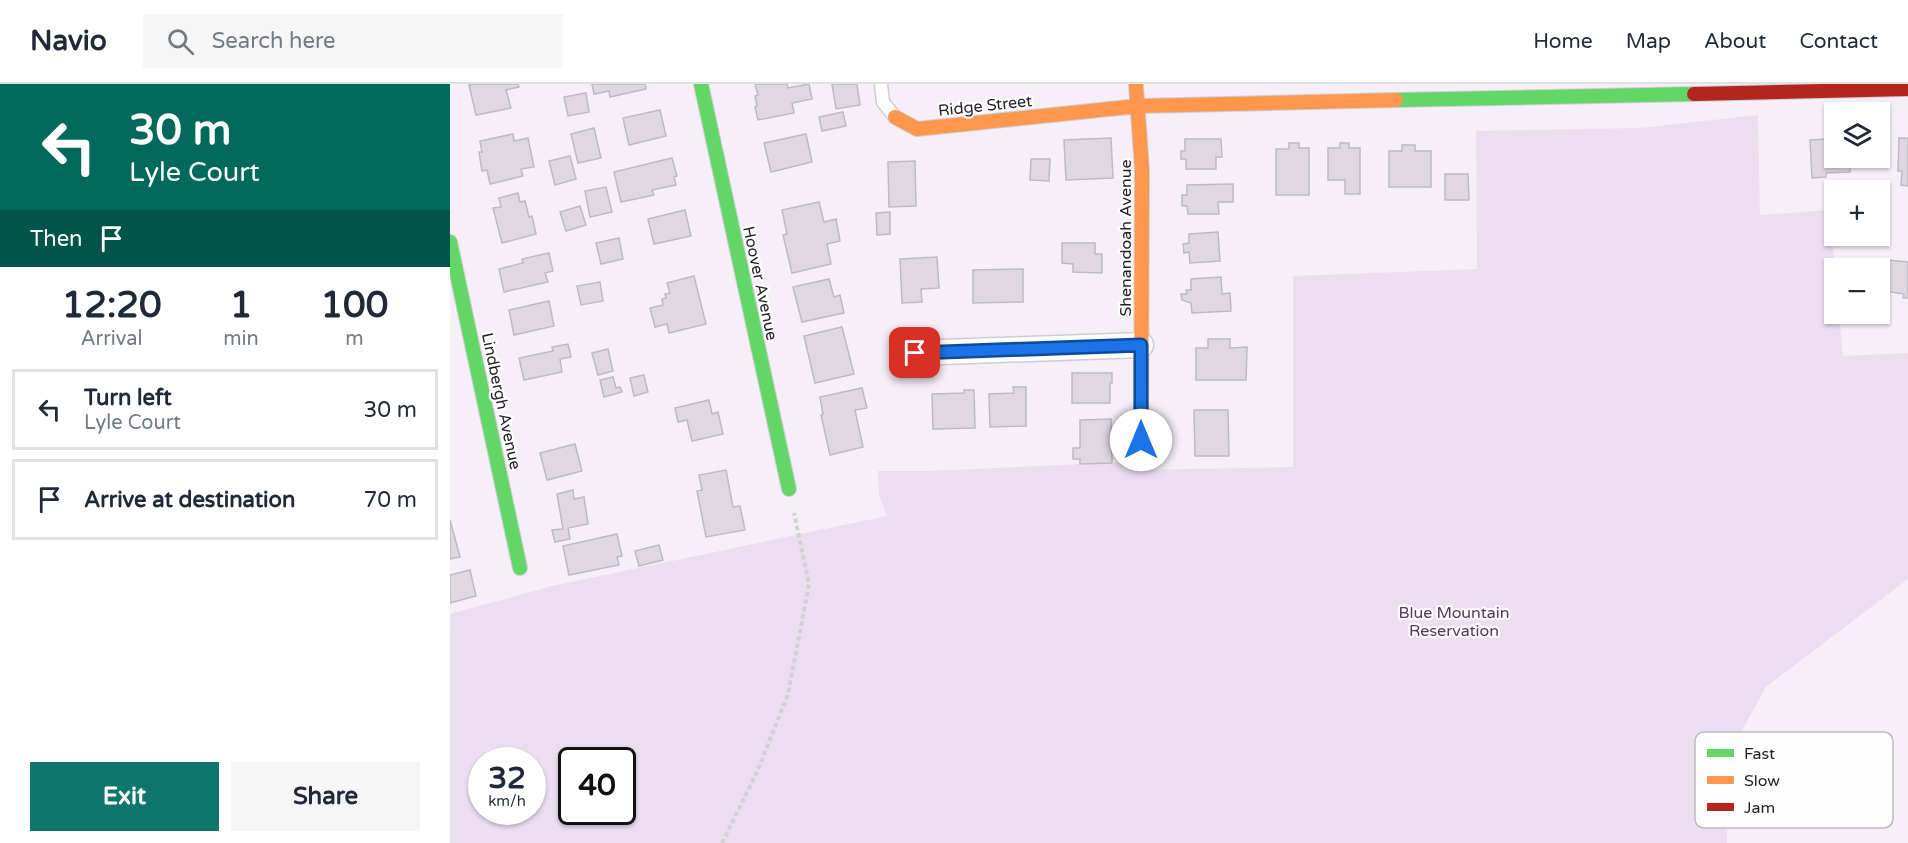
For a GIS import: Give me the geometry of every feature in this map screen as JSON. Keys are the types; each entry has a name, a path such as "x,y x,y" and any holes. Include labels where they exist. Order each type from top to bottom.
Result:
{"street":[{"name":"Hoover Avenue","path":"701,84 789,489"},
{"name":"Shenandoah Avenue","path":"1136,84 1142,169 1141,463"},
{"name":"Ridge Street","path":"895,117 917,129 1138,106 1908,89"},
{"name":"Lindbergh Avenue","path":"450,242 520,568"},
{"path":"915,353 1141,345"}],"lane":[{"path":"881,84 883,102 895,117"}],"path":[{"path":"722,843 757,772 788,694 805,606 809,584 789,489"}],"green space":[{"name":"Blue Mountain Reservation","path":"1758,115 1760,215 1824,210 1824,246 1833,246 1834,258 1824,258 1824,324 1840,324 1843,356 1908,353 1908,579 1766,687 1741,732 1695,732 1695,828 1727,828 1727,843 450,843 450,614 552,586 887,516 879,496 878,471 1130,462 1132,470 1293,467 1293,276 1477,269 1476,131 1640,128"}],"building":[{"path":"518,84 519,87 506,90 511,108 476,115 469,85"},
{"path":"592,84 645,84 646,89 610,97 609,91 594,94"},
{"path":"755,84 787,84 788,88 809,84 812,99 792,103 794,113 758,120 755,96 758,95"},
{"path":"832,84 857,84 860,105 836,109"},
{"path":"586,93 589,112 568,116 564,97"},
{"path":"660,110 666,136 629,145 623,118"},
{"path":"843,112 846,126 822,131 819,117"},
{"path":"594,128 601,158 578,163 571,134"},
{"path":"513,134 514,141 528,138 534,167 521,169 523,176 490,184 487,170 482,171 480,141"},
{"path":"806,134 812,162 771,172 764,143"},
{"path":"1111,138 1113,178 1066,180 1064,140"},
{"path":"1899,138 1908,138 1908,186 1901,185 1902,171 1898,171"},
{"path":"1185,139 1221,139 1222,157 1216,157 1216,169 1186,169 1186,159 1181,159 1181,151 1185,151"},
{"path":"1824,139 1824,168 1850,168 1850,172 1826,173 1826,177 1812,178 1810,140"},
{"path":"1289,143 1299,143 1299,148 1309,148 1309,195 1276,195 1276,149 1289,149"},
{"path":"1340,143 1349,143 1349,148 1360,148 1360,194 1345,194 1345,180 1328,180 1328,148 1340,148"},
{"path":"1402,145 1415,145 1415,151 1431,151 1431,187 1389,187 1389,151 1402,151"},
{"path":"570,156 576,179 555,185 549,161"},
{"path":"672,158 677,176 674,177 676,185 652,190 654,195 621,202 614,172"},
{"path":"1031,159 1050,159 1049,181 1030,180"},
{"path":"915,161 916,206 889,207 888,162"},
{"path":"1445,174 1468,174 1469,200 1445,200"},
{"path":"1233,184 1233,202 1218,202 1219,214 1188,214 1187,206 1182,206 1182,195 1187,195 1187,185"},
{"path":"606,187 612,212 590,217 585,191"},
{"path":"518,193 520,202 525,201 529,217 532,216 536,234 502,243 493,208 501,207 499,198"},
{"path":"819,202 824,222 836,219 840,241 827,244 831,264 792,273 783,235 787,234 782,210"},
{"path":"580,206 586,225 566,231 560,212"},
{"path":"685,210 691,236 654,244 648,219"},
{"path":"890,212 890,234 877,235 876,213"},
{"path":"1218,232 1220,261 1190,263 1189,252 1184,253 1183,244 1189,243 1189,234"},
{"path":"619,238 623,259 601,264 596,243"},
{"path":"1062,243 1095,243 1095,254 1102,254 1102,273 1073,272 1073,264 1062,263"},
{"path":"549,253 553,271 545,273 548,282 504,292 499,269 523,263 522,259"},
{"path":"937,257 939,288 921,289 922,302 902,303 900,259"},
{"path":"1890,260 1908,262 1908,298 1903,298 1904,294 1890,292"},
{"path":"1023,269 1023,302 973,303 973,270"},
{"path":"694,276 706,324 669,333 667,324 655,327 650,308 663,305 662,299 666,298 665,294 670,293 667,283"},
{"path":"1221,277 1222,294 1230,293 1231,311 1192,313 1191,303 1182,300 1181,294 1187,294 1186,290 1191,290 1191,279"},
{"path":"829,279 834,297 840,295 844,313 802,322 793,287"},
{"path":"600,282 603,301 581,305 577,286"},
{"path":"549,301 554,326 514,335 509,310"},
{"path":"842,327 854,374 815,383 804,336"},
{"path":"1208,339 1230,339 1230,348 1247,347 1246,380 1196,380 1196,348 1208,348"},
{"path":"568,344 571,357 560,359 562,372 524,380 519,358 553,351 552,347"},
{"path":"608,349 613,371 598,375 592,353"},
{"path":"1072,373 1112,373 1110,403 1072,403"},
{"path":"644,375 648,392 634,396 630,378"},
{"path":"613,377 616,388 620,387 622,392 604,397 600,380"},
{"path":"1013,387 1026,387 1026,426 990,427 989,394 1014,393"},
{"path":"862,388 867,408 855,410 863,447 830,455 821,415 823,414 820,397"},
{"path":"964,390 974,390 975,428 933,429 932,394 964,393"},
{"path":"709,400 712,414 718,412 723,434 692,441 687,420 678,422 675,408"},
{"path":"1194,410 1228,410 1229,456 1195,456"},
{"path":"1111,419 1112,463 1080,464 1080,459 1073,459 1073,448 1080,448 1080,420"},
{"path":"575,444 582,471 547,480 540,453"},
{"path":"726,470 733,507 740,506 745,530 706,537 697,491 702,490 699,475"},
{"path":"573,490 574,499 584,497 588,524 568,528 570,539 555,542 552,530 563,529 557,494"},
{"path":"450,520 460,557 450,559"},
{"path":"617,534 622,556 617,557 619,565 569,575 563,546"},
{"path":"659,545 663,560 639,566 635,551"},
{"path":"470,570 476,596 450,603 450,575"}],"traffic: fast":[{"path":"701,84 789,489"},
{"path":"1396,100 1694,94"},
{"path":"450,242 520,568"}],"traffic: slow":[{"path":"1136,86 1142,169 1141,463"},
{"path":"895,117 917,129 1138,106 1396,100"}],"traffic: jam":[{"path":"1694,94 1908,89"}],"route":[{"path":"915,353 1141,345 1141,440"}]}
